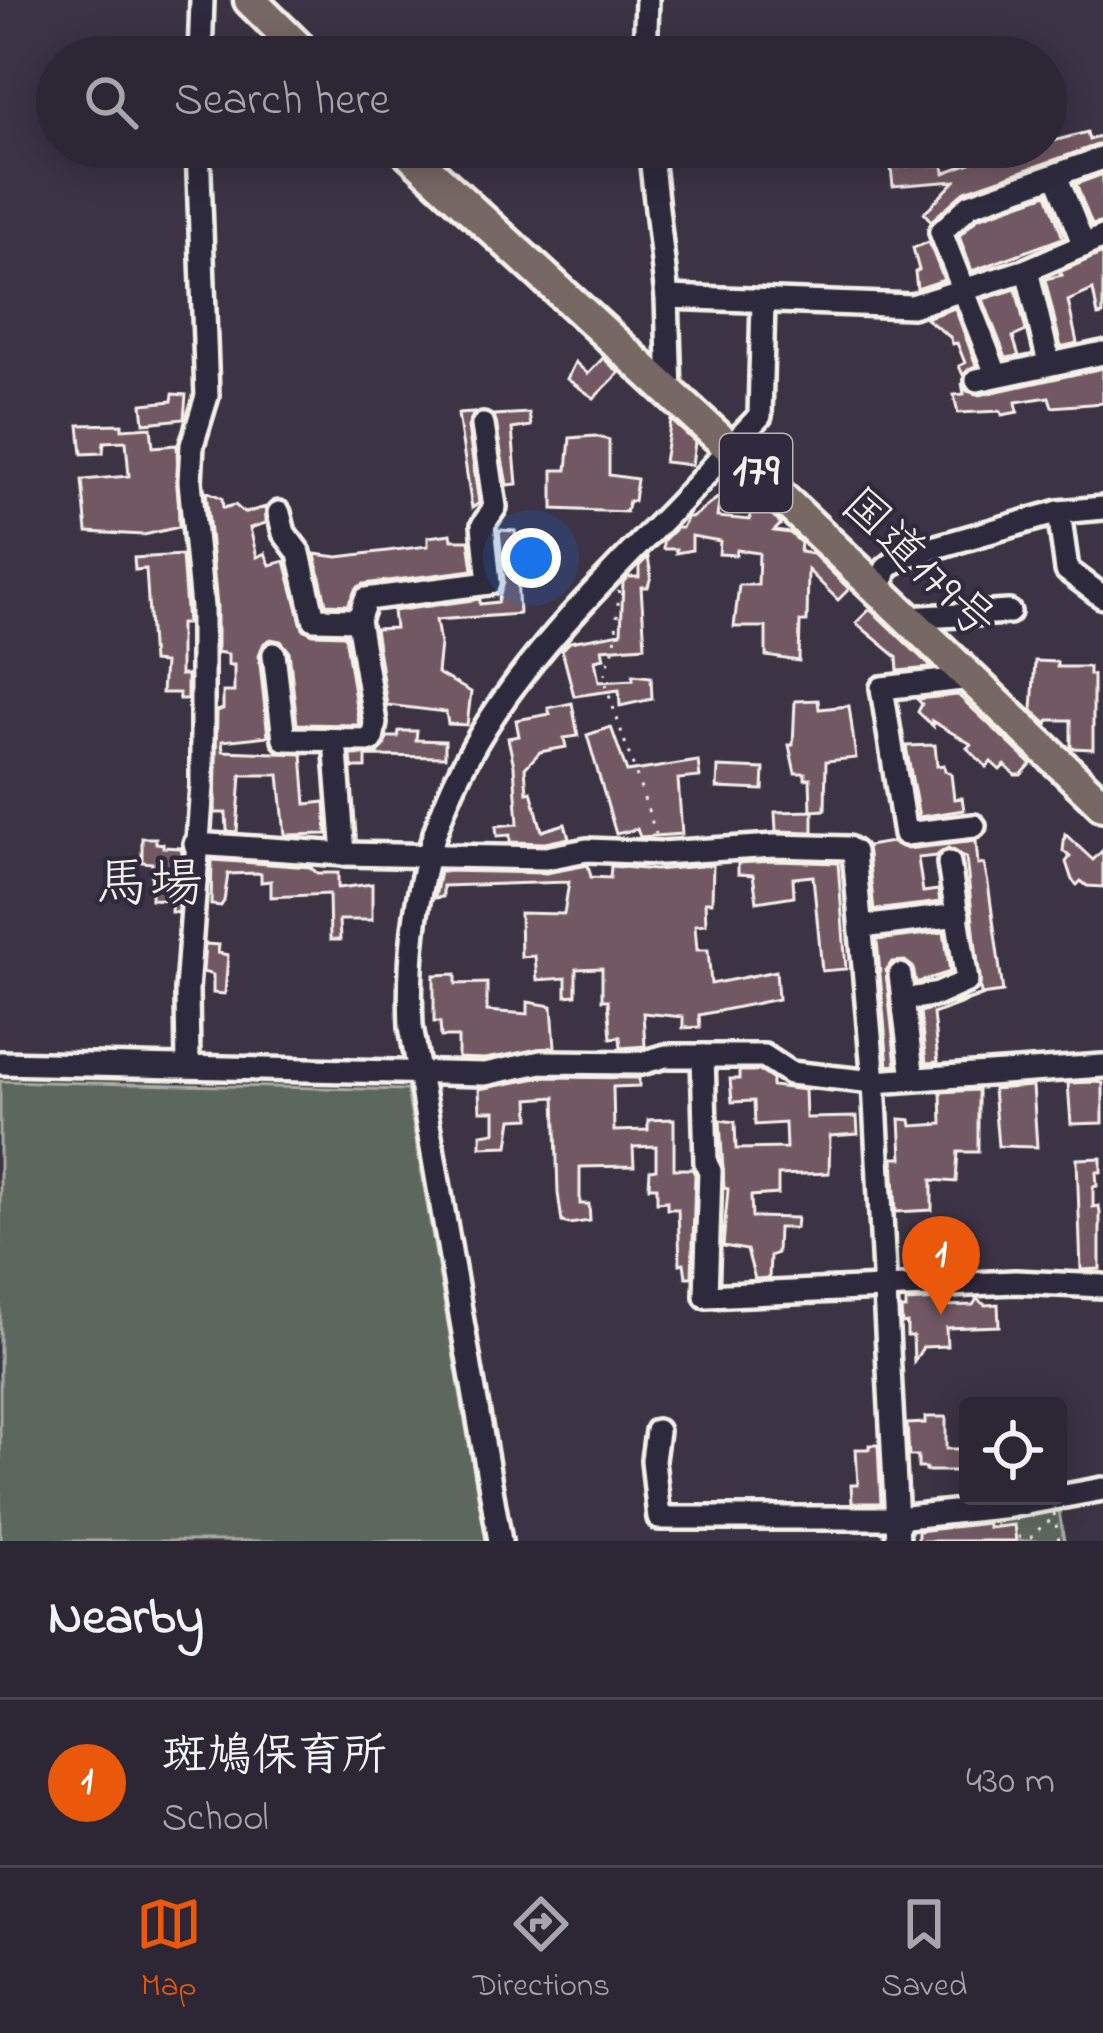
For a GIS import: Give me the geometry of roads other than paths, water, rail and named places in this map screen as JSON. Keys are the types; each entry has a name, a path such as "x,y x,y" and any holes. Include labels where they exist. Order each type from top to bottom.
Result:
{"highway":[{"path":"250,0 287,36"},
{"name":"国道179号","path":"426,168 729,447 1103,805"}],"street":[{"path":"201,36 202,0"},
{"path":"646,36 647,0"},
{"path":"1103,158 970,205 941,232 964,291 987,377 1103,353"},
{"path":"188,1067 195,844 202,786 202,607 190,481 192,445 207,396 199,168"},
{"path":"652,168 667,297 670,393"},
{"path":"667,297 912,306 964,291 1094,242 1056,175"},
{"path":"1027,270 1049,363"},
{"path":"500,1541 417,1071 409,976 418,886 453,784 484,723 537,652 760,416 764,302"},
{"path":"274,654 284,740 372,740 375,723 358,620 366,599 489,584 484,525 495,507 483,424"},
{"path":"880,592 886,569 901,556 1060,512 1103,508"},
{"path":"1060,512 1066,570 1103,597"},
{"path":"279,513 284,533 298,553 314,619 358,620"},
{"path":"907,618 1009,612"},
{"path":"971,678 883,688 905,834 974,826"},
{"path":"335,740 344,854"},
{"path":"195,844 344,854 546,858 587,850 661,854 775,846 854,852 874,1082 897,1530"},
{"path":"903,1000 938,994 967,981 950,863"},
{"path":"862,927 958,915"},
{"path":"901,975 913,1079"},
{"path":"704,1056 710,1171 706,1296 884,1285 1103,1286"},
{"path":"0,1063 485,1074 541,1062 641,1063 666,1057 764,1056 790,1073 874,1082 1103,1066"},
{"path":"657,1431 653,1460 659,1518 897,1530 1053,1510 1103,1489"}],"place":[{"name":"斑鳩保育所","path":"941,1315"}],"district":[{"name":"馬場","path":"149,887"}]}
